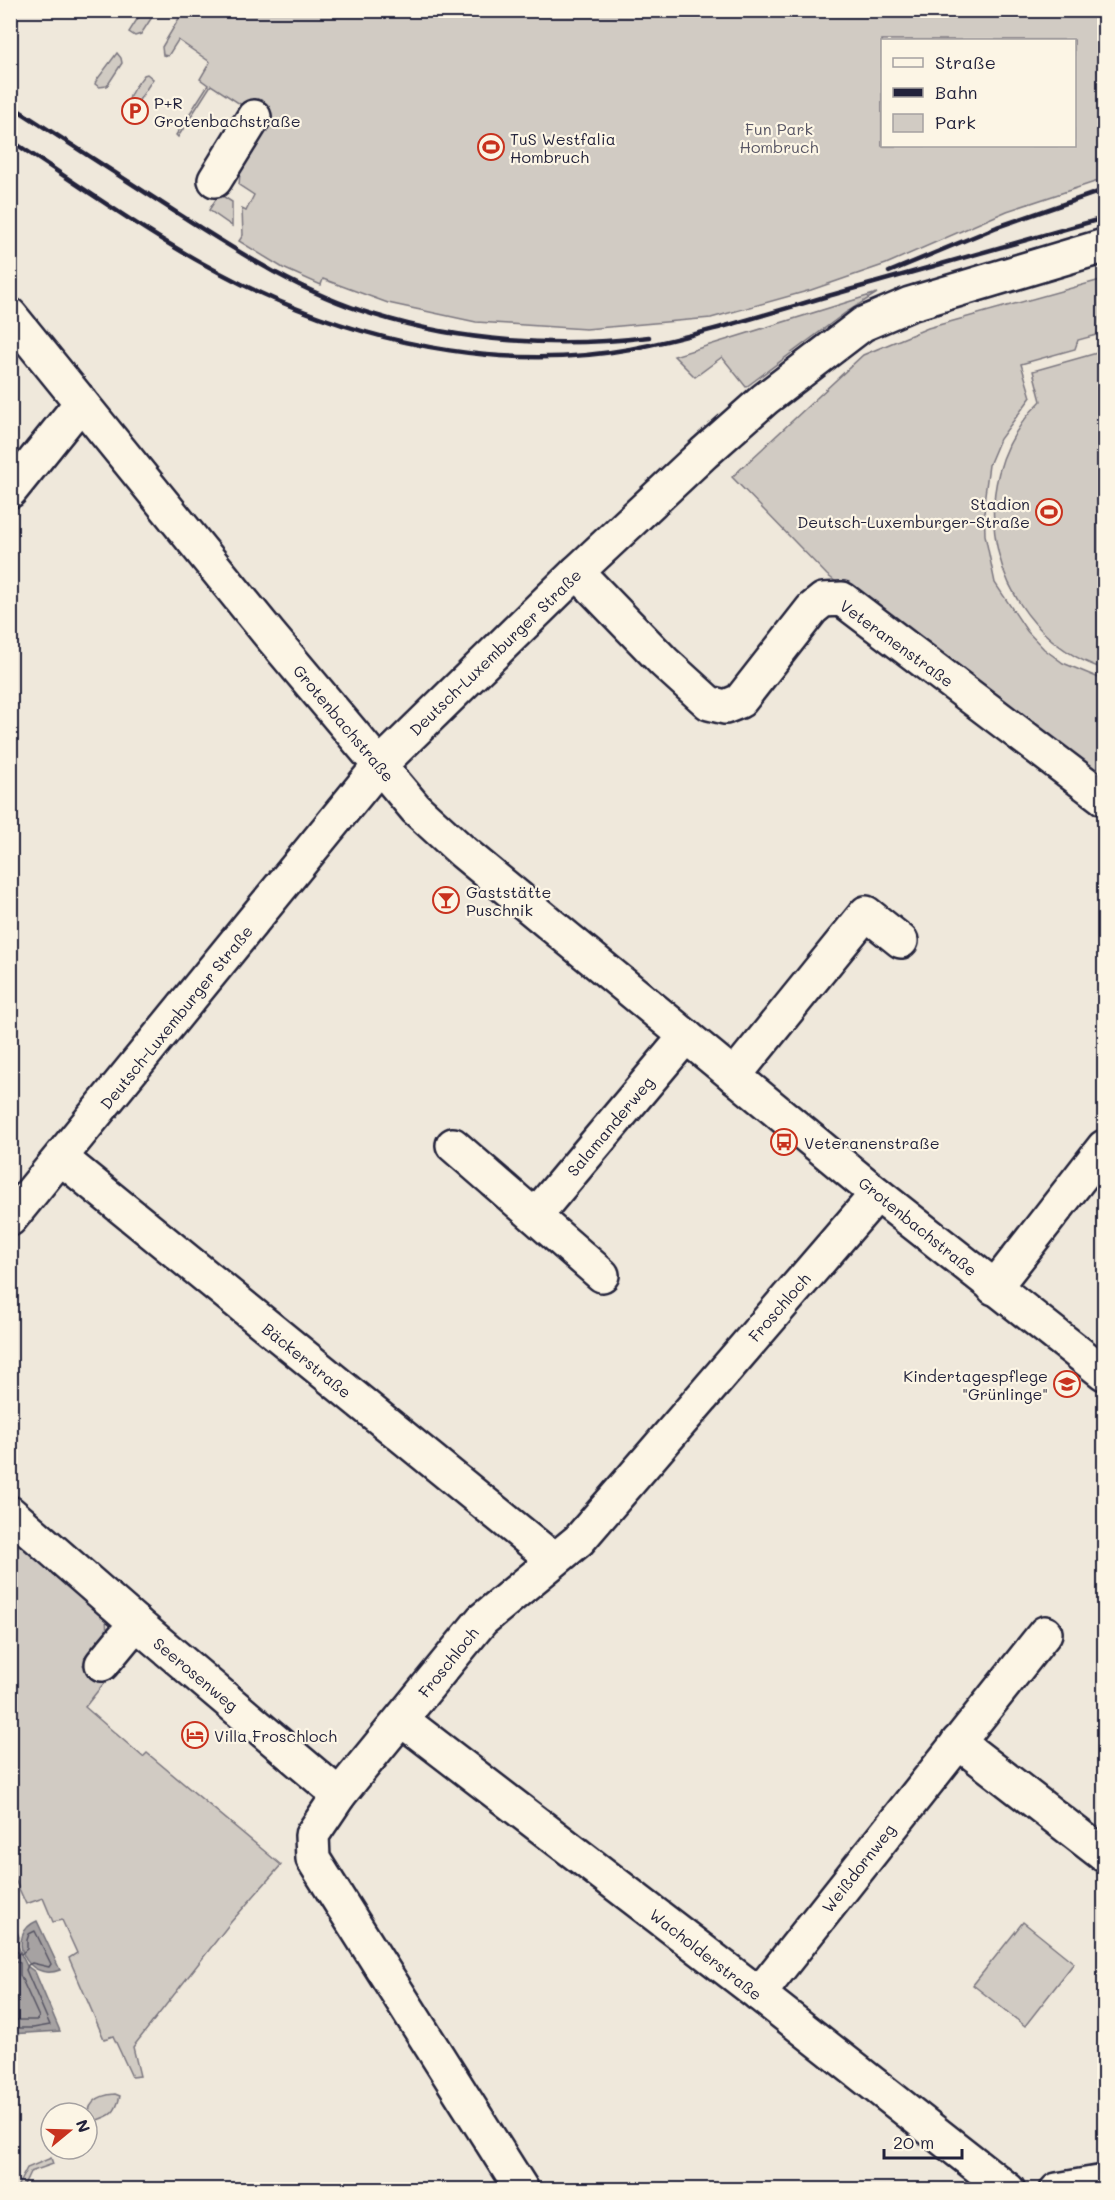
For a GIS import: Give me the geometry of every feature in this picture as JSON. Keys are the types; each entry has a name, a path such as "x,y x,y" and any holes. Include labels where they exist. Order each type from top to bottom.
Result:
{"street":[{"path":"215,180 254,117"},
{"name":"Deutsch-Luxemburger Straße","path":"10,1220 380,765 577,572 765,399 863,324 910,304 1104,246"},
{"name":"Grotenbachstraße","path":"10,315 269,634 416,809 463,852 877,1194 1104,1374"},
{"path":"10,490 81,403"},
{"name":"Veteranenstraße","path":"577,572 664,662 708,703 725,708 740,701 812,609 823,600 842,599 1104,798"},
{"path":"734,1076 866,913 901,941"},
{"name":"Salamanderweg","path":"535,1216 686,1036"},
{"path":"453,1145 602,1275"},
{"path":"994,1288 1104,1147"},
{"name":"Bäckerstraße","path":"61,1158 554,1560"},
{"name":"Froschloch","path":"522,2190 313,1858 312,1835 339,1795 482,1620 579,1540 877,1194"},
{"name":"Seerosenweg","path":"10,1513 339,1795"},
{"path":"102,1664 136,1623"},
{"name":"Weißdornweg","path":"759,1994 1045,1633"},
{"name":"Wacholderstraße","path":"402,1720 759,1994 1008,2190"},
{"path":"958,1742 1104,1855"},
{"path":"1057,2190 1104,2182"}],"green space":[{"path":"143,10 156,11 141,34 135,36 129,32"},
{"name":"Fun Park Hombruch","path":"184,10 1104,11 1104,179 1007,211 886,264 811,290 711,318 586,329 476,322 388,303 323,279 321,285 283,268 239,241 243,235 242,209 246,211 254,195 239,185 240,173 270,125 247,104 240,104 211,85 178,137 176,135 208,85 200,79 210,62 178,40 168,56 163,55 162,47"},
{"path":"117,53 122,63 107,86 99,87 95,84 96,81"},
{"path":"147,74 153,79 134,108 131,109 130,96"},
{"path":"221,195 232,202 232,226 209,210"},
{"path":"1104,279 1104,333 1078,340 1075,349 1021,364 1031,397 1000,439 989,465 984,502 985,535 995,583 1027,631 1044,649 1063,663 1104,680 1104,787 827,575 732,477 863,355 928,328"},
{"path":"877,293 845,313 746,387 722,357 695,377 674,356"},
{"name":"Stadion Deutsch-Luxemburger-Straße","path":"1104,351 1104,669 1066,650 1035,623 1012,590 998,552 994,513 999,473 1014,435 1041,401 1033,371"},
{"path":"10,1533 102,1607 107,1626 106,1633 100,1645 83,1665 104,1683 85,1707 143,1757 147,1753 281,1865 231,1922 133,2047 140,2076 132,2077 113,2036 104,2039 69,1958 77,1953 62,1920 53,1922 43,1898 26,1904 11,1871"},
{"path":"1023,1922 1074,1963 1025,2026 973,1985"},
{"path":"115,2094 120,2096 113,2112 99,2119 99,2101 95,2101 103,2096"},
{"path":"44,2161 52,2161 53,2164 30,2172 22,2189 16,2189 27,2168"}],"water":[{"path":"11,1917 19,1937 18,1946 22,1956 27,1966 35,1972 60,2031 11,2034"},
{"path":"37,1921 60,1970 48,1972 38,1970 29,1964 24,1955 21,1946 22,1936 27,1927"}],"railway":[{"path":"10,105 246,256 296,283 348,306 408,324 476,337 545,342 649,337"},
{"path":"10,140 206,266 276,300 361,331 405,342 495,356 585,355 655,344 730,325 1104,218"},
{"path":"889,272 997,227 1104,190"}],"place":[{"name":"P+R Grotenbachstraße","path":"135,111"},
{"name":"TuS Westfalia Hombruch","path":"491,147"},
{"name":"Stadion Deutsch-Luxemburger-Straße","path":"1049,512"},
{"name":"Gaststätte Puschnik","path":"446,900"},
{"name":"Veteranenstraße","path":"784,1142"},
{"name":"Kindertagespflege \"Grünlinge\"","path":"1067,1384"},
{"name":"Villa Froschloch","path":"195,1735"}]}
